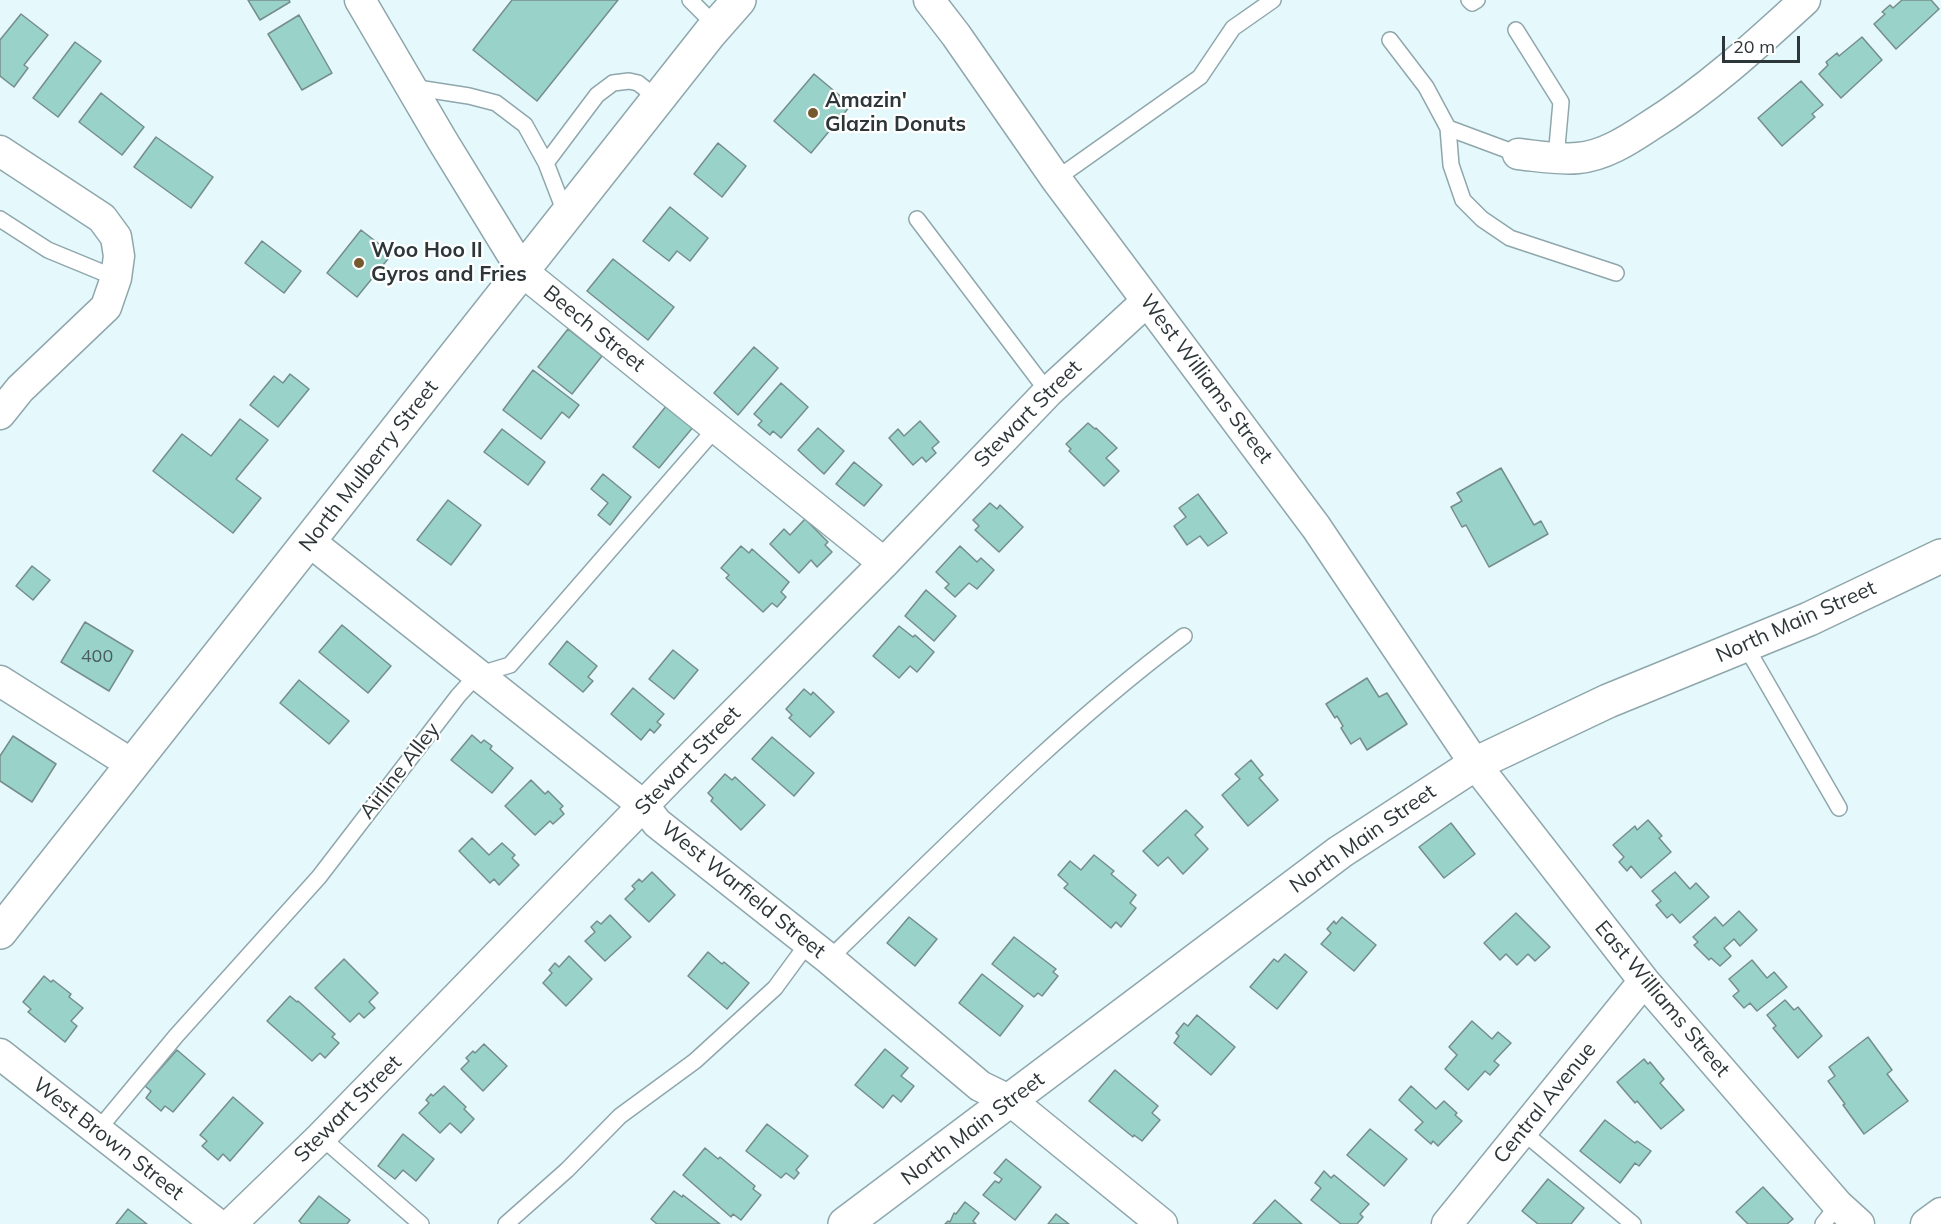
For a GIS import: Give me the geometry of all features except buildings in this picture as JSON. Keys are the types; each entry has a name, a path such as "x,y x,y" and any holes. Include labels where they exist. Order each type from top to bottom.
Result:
{"street":[{"name":"Beech Street","path":"360,0 523,272 884,563"},
{"name":"North Mulberry Street","path":"0,932 658,99 739,0"},
{"name":"West Williams Street","path":"929,0 1056,179 1316,527 1475,764"},
{"path":"1518,154 1579,158 1604,152 1628,140 1672,112 1732,66 1805,0"},
{"path":"0,151 102,218 116,237 119,256 116,278 105,307 20,389 0,414"},
{"name":"Stewart Street","path":"231,1224 321,1137 884,563 1048,392 1147,301"},
{"name":"West Warfield Street","path":"309,541 644,806 657,823 818,951 980,1086 1011,1101 1162,1224"},
{"name":"North Main Street","path":"845,1224 1340,852 1475,764 1608,701 1809,619 1941,556"},
{"path":"0,681 133,765"},
{"name":"East Williams Street","path":"1475,764 1644,981 1840,1218"},
{"name":"Central Avenue","path":"1447,1224 1644,981"},
{"name":"West Brown Street","path":"0,1054 217,1224"},
{"path":"1926,1224 1941,1213"}],"lane":[{"path":"690,0 716,26"},
{"path":"1056,179 1200,77 1233,28 1273,0"},
{"path":"1469,0 1472,3 1477,0"},
{"path":"1516,30 1561,102 1556,158"},
{"path":"1390,40 1426,87 1448,128 1451,165 1463,200 1482,219 1510,238 1616,273"},
{"path":"546,163 597,95 613,83 629,81 638,83 658,99"},
{"path":"411,87 469,96 496,103 525,125 546,163 566,216"},
{"path":"1448,128 1518,154"},
{"path":"0,219 48,250 116,278"},
{"path":"917,219 1048,392"},
{"path":"477,675 510,665 716,428"},
{"path":"506,1224 567,1170 620,1116 694,1061 1137,671 1184,636"},
{"path":"1745,645 1839,808"},
{"name":"Airline Alley","path":"97,1131 176,1036 319,877 477,675"},
{"path":"1523,1132 1633,1224"},
{"path":"321,1137 421,1224"}],"place":[{"name":"Amazin' Glazin Donuts","path":"813,113"},
{"name":"Woo Hoo II Gyros and Fries","path":"359,263"}]}
